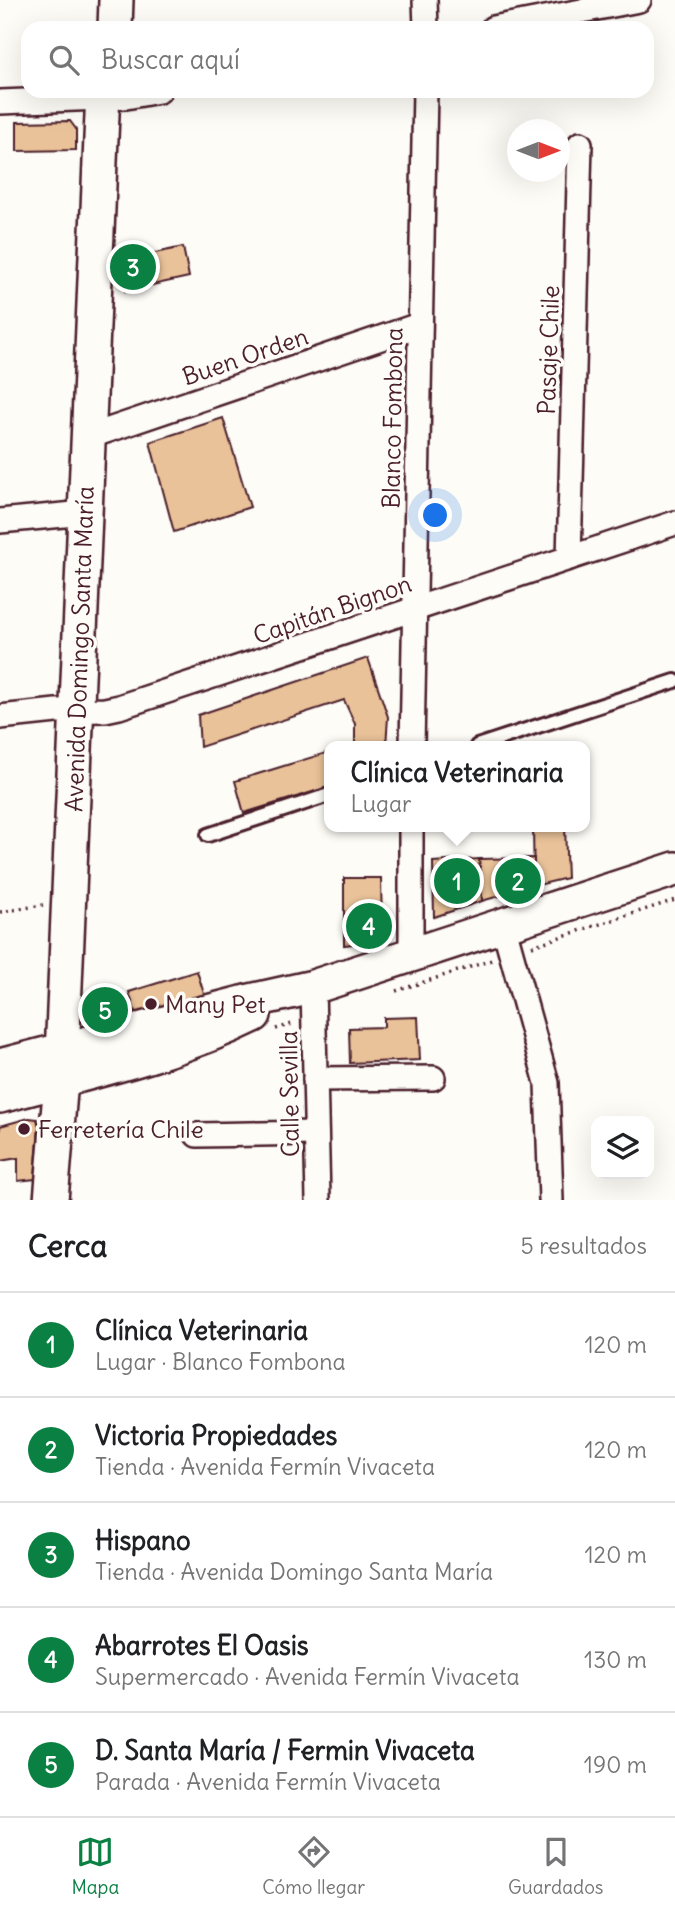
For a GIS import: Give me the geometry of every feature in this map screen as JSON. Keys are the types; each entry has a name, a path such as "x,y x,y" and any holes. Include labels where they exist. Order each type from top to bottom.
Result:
{"main road":[{"path":"99,0 99,21"},
{"path":"115,21 116,0"},
{"name":"Avenida Domingo Santa María","path":"51,1200 61,1065 104,98"},
{"path":"0,1096 61,1065 250,1001 313,987 675,869"},
{"path":"0,1066 61,1065"}],"street":[{"path":"425,0 426,21"},
{"path":"530,21 639,0"},
{"path":"0,102 46,98"},
{"name":"Blanco Fombona","path":"412,741 425,98"},
{"name":"Pasaje Chile","path":"569,558 580,144"},
{"name":"Buen Orden","path":"88,437 419,325"},
{"path":"0,521 85,513"},
{"name":"Capitán Bignon","path":"0,717 119,707 675,523"},
{"path":"411,832 411,954"},
{"path":"503,924 547,1083 551,1200"},
{"name":"Calle Sevilla","path":"313,987 318,1200"},
{"path":"315,1079 433,1078"},
{"path":"197,1135 316,1133"}],"lane":[{"path":"492,741 675,681"},
{"path":"208,835 324,797"}],"path":[{"path":"0,912 46,905"}],"building":[{"path":"70,121 76,129 76,150 17,151 17,122"},
{"path":"183,247 189,277 125,291 127,259"},
{"path":"223,418 250,507 174,532 150,442"},
{"path":"368,658 388,717 386,741 355,741 355,724 344,700 200,747 198,715"},
{"path":"324,754 324,789 244,813 235,781"},
{"path":"533,832 565,832 567,878 534,886"},
{"path":"534,858 534,886 482,901 479,859"},
{"path":"479,859 482,901 434,917 433,862"},
{"path":"344,878 381,878 382,929 369,942 344,945"},
{"path":"197,971 205,997 137,1018 129,992"},
{"path":"418,1017 420,1060 350,1063 349,1028 384,1027 384,1018"},
{"path":"29,1118 37,1119 39,1127 35,1179 18,1181 18,1158 0,1161 0,1126"}],"place":[{"name":"Hispano","path":"133,267"},
{"name":"Clínica Veterinaria","path":"457,881"},
{"name":"Victoria Propiedades","path":"518,881"},
{"name":"Abarrotes El Oasis","path":"369,926"},
{"name":"Many Pet","path":"151,1004"},
{"name":"D. Santa María / Fermin Vivaceta","path":"105,1010"},
{"name":"Ferretería Chile","path":"24,1129"}]}
